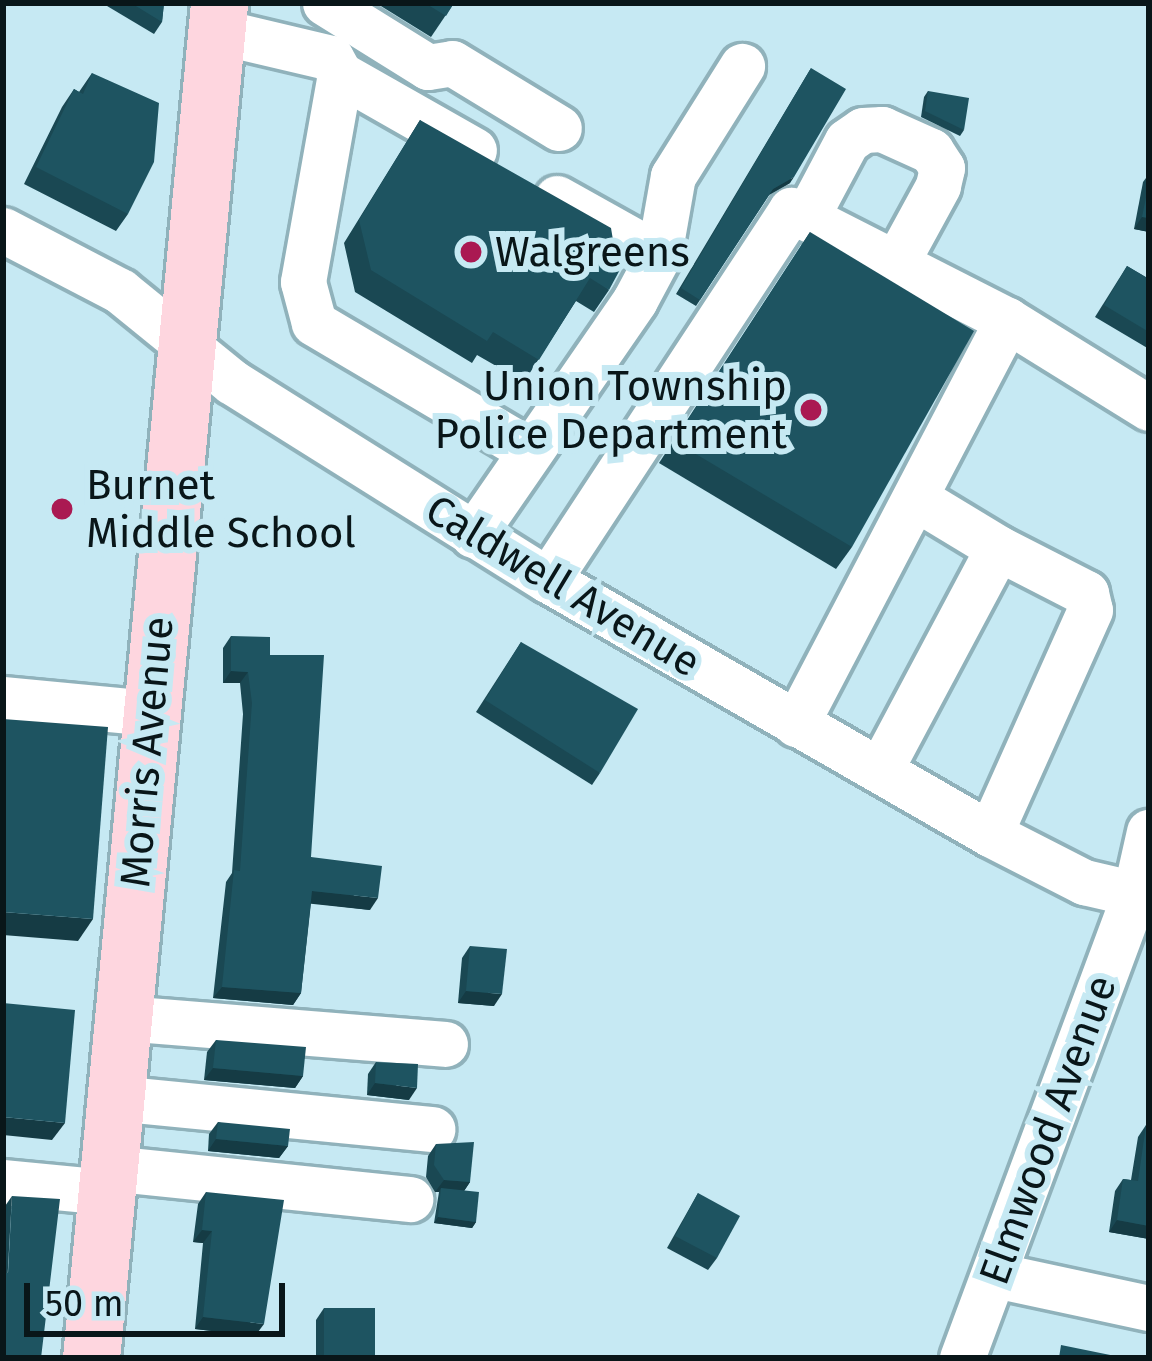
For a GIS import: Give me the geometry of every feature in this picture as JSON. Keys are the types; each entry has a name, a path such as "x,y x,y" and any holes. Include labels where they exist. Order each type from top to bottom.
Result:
{"main road":[{"name":"Morris Avenue","path":"91,1358 218,17"}],"street":[{"path":"325,3 428,67 452,63 559,128"},
{"path":"218,17 331,58 340,74 630,275"},
{"path":"473,535 576,384 673,176 742,66"},
{"path":"340,74 303,282 314,323 529,450"},
{"path":"548,580 847,141 863,130 882,129 931,152 942,168 938,186 896,263"},
{"path":"799,214 1007,320 1149,408"},
{"name":"Caldwell Avenue","path":"3,230 120,291 188,341 232,382 548,580 990,834 1084,882 1142,895"},
{"path":"576,384 578,334 630,275"},
{"path":"796,724 1007,320"},
{"path":"917,499 1086,593 1090,610 990,834"},
{"path":"880,770 998,548"},
{"path":"3,699 150,713"},
{"name":"Elmwood Avenue","path":"962,1358 1142,895 1149,832"},
{"path":"123,1018 445,1044"},
{"path":"115,1098 433,1129"},
{"path":"3,1181 108,1180 410,1198"},
{"path":"995,1275 1149,1308"}],"building":[{"path":"131,3 164,3 162,22"},
{"path":"425,3 454,3 446,16"},
{"path":"811,68 846,89 794,177 773,189 700,300 681,288"},
{"path":"92,73 159,103 154,162 128,214 36,167 74,89 83,94"},
{"path":"928,91 969,98 964,130 925,111"},
{"name":"Walgreens","path":"420,120 611,228 613,240 630,251 609,290 590,278 539,360 493,332 487,341 371,270 359,220"},
{"path":"1149,183 1149,218 1142,217"},
{"name":"Union Township Police Department","path":"810,232 974,331 852,547 674,441"},
{"path":"1127,266 1149,279 1149,332 1104,305"},
{"path":"231,636 270,637 270,655 324,655 311,857 382,866 378,898 312,891 301,993 222,987 234,870 240,871 252,703 248,672 231,671"},
{"path":"521,642 638,709 600,773 485,700"},
{"path":"3,719 108,727 93,919 3,912"},
{"path":"470,946 507,949 502,994 466,991"},
{"path":"3,1003 75,1010 65,1123 3,1117"},
{"path":"216,1040 306,1047 303,1076 213,1068"},
{"path":"376,1062 418,1064 417,1088 375,1083"},
{"path":"218,1122 290,1129 288,1146 216,1139"},
{"path":"1146,1125 1149,1226 1117,1220 1123,1179 1138,1181"},
{"path":"474,1142 470,1182 444,1180 434,1165 436,1144"},
{"path":"441,1188 479,1192 476,1222 438,1217"},
{"path":"206,1192 284,1200 264,1324 203,1317 212,1231 202,1230"},
{"path":"698,1193 740,1216 717,1258 675,1236"},
{"path":"12,1196 60,1199 41,1358 3,1358 3,1273 8,1273"},
{"path":"324,1308 375,1308 375,1358 324,1358"},
{"path":"1061,1345 1125,1358 1059,1358"}],"place":[{"name":"Walgreens","path":"471,252"},
{"name":"Union Township Police Department","path":"811,410"},
{"name":"Burnet Middle School","path":"62,509"}]}
